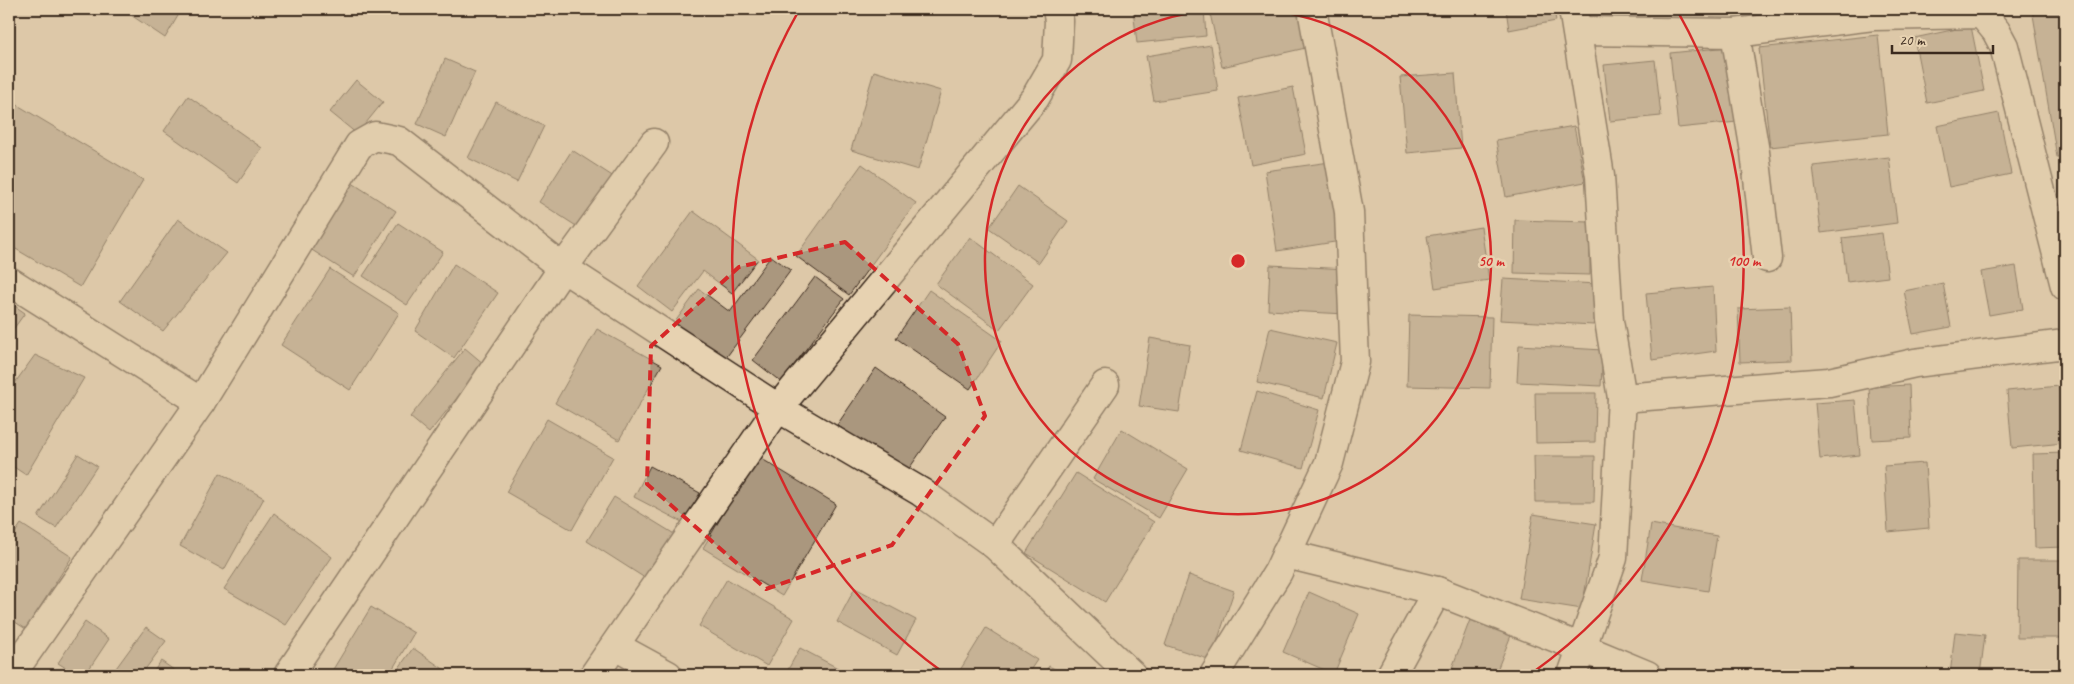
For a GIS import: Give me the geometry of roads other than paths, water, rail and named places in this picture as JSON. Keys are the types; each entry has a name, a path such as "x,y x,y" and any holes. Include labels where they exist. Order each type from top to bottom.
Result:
{"street":[{"path":"594,675 778,408 1035,98 1056,60 1059,21 1057,9"},
{"path":"1214,675 1278,572 1329,463 1355,362 1349,212 1312,9"},
{"path":"1572,675 1613,558 1622,398 1609,321 1600,176 1575,20 1735,33 1872,13 1982,14 1996,31 2004,46 2065,286"},
{"path":"1735,33 1755,152 1767,258"},
{"path":"11,675 201,402 359,145 374,136 399,141 563,268 778,408 921,492 995,545 1132,675"},
{"path":"288,675 563,268 654,143"},
{"path":"9,281 201,402"},
{"path":"1622,398 1829,382 1915,363 2065,344"},
{"path":"995,545 1105,385"},
{"path":"1286,554 1437,591 1647,675"},
{"path":"1391,675 1437,591"},
{"path":"615,646 668,675"}]}
